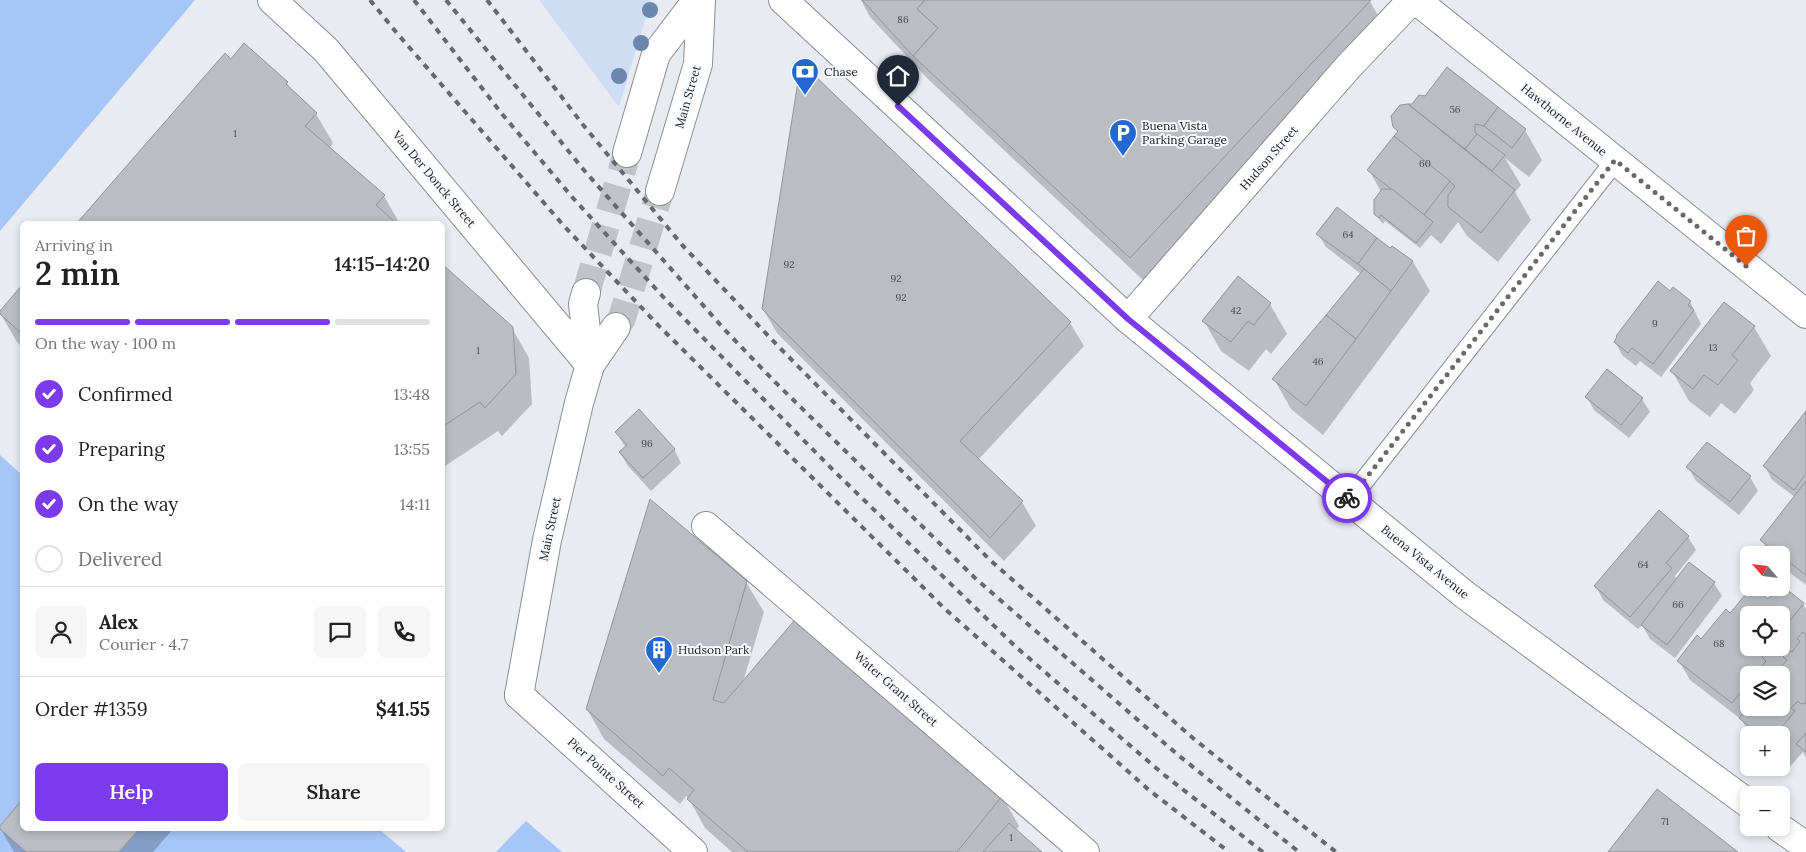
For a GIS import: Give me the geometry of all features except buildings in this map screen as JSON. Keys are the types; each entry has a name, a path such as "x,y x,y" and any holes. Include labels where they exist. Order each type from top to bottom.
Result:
{"street":[{"name":"Van Der Donck Street","path":"272,0 326,50 590,365"},
{"path":"627,153 656,54 696,0"},
{"name":"Main Street","path":"660,191 698,64 701,0"},
{"name":"Buena Vista Avenue","path":"783,0 1128,319 1465,595 1740,797"},
{"name":"Hudson Street","path":"1128,319 1349,66 1414,0"},
{"name":"Hawthorne Avenue","path":"1414,0 1806,314"},
{"name":"Main Street","path":"586,293 583,304 590,365"},
{"name":"Main Street","path":"519,695 547,540 579,403 590,365 616,327"},
{"name":"Water Grant Street","path":"706,526 1085,852"},
{"name":"Pier Pointe Street","path":"519,695 693,852"},
{"path":"1790,835 1806,846"}],"lane":[{"path":"1349,500 1615,160"}],"shaded area":[{"path":"539,0 651,0 619,107"}],"water":[{"path":"0,0 195,0 0,231"},
{"path":"0,455 20,473 20,831 381,831 406,852 0,852"},
{"path":"526,821 562,852 496,852"}],"tunnel":[{"path":"586,293 627,153"},
{"path":"616,327 622,318 660,191"}],"railway":[{"path":"370,0 564,226 659,326 944,608 1149,790 1229,852"},
{"path":"414,0 502,114 573,198 666,300 835,472 1016,647 1163,774 1263,852"},
{"path":"446,0 583,169 724,329 775,382 975,578 1178,755 1299,852"},
{"path":"487,0 584,126 683,246 777,345 990,560 1194,739 1336,852"}],"way so far":[{"path":"1347,498 1349,500 1615,160 1746,266"}],"place":[{"name":"Chase","path":"805,96"},
{"name":"Buena Vista Parking Garage","path":"1123,157"},
{"name":"Hudson Park","path":"659,674"}],"route":[{"path":"898,106 1128,319 1347,498"}]}
